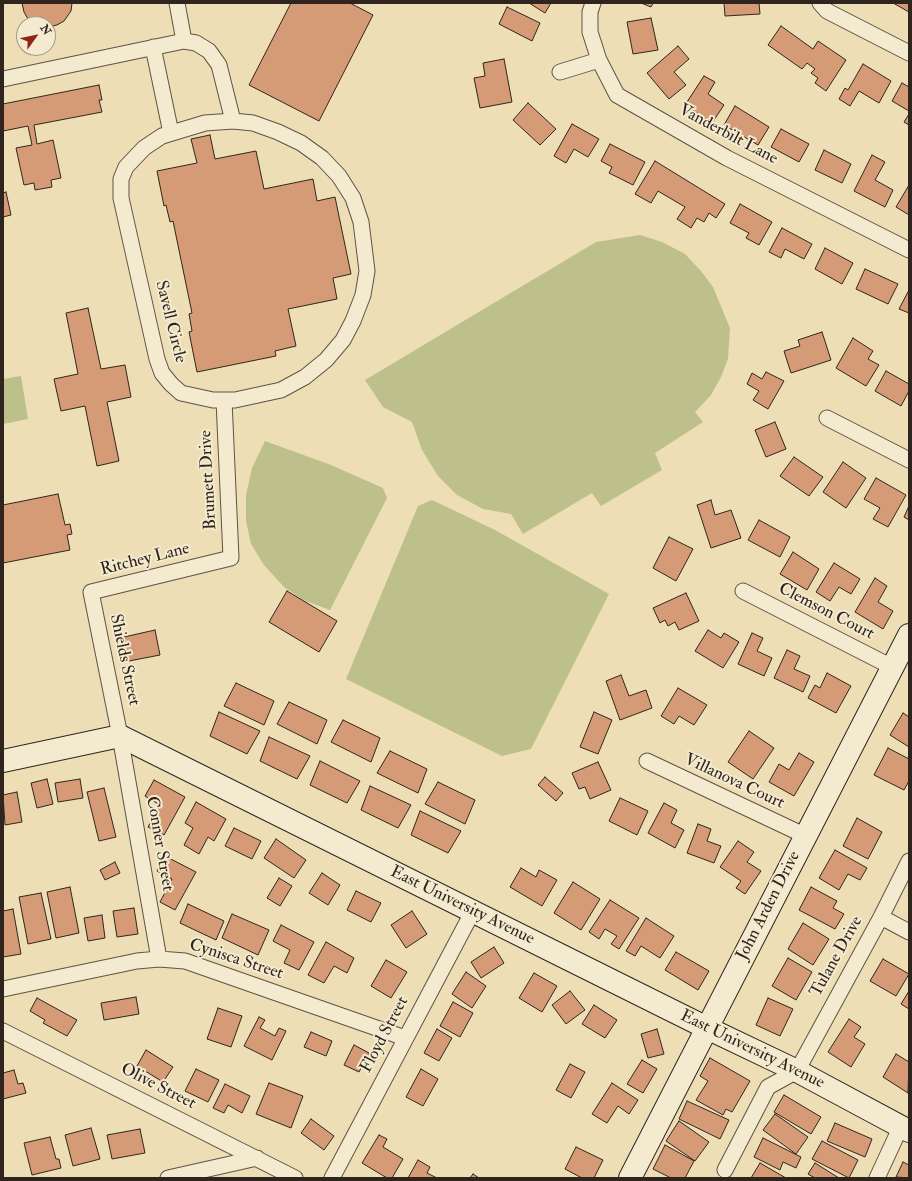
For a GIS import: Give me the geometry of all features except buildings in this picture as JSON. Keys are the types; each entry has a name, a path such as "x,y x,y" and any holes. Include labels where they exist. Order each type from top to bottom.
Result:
{"street":[{"path":"177,3 184,40"},
{"name":"Vanderbilt Lane","path":"593,3 590,12 590,32 598,60 617,95 727,158 909,250"},
{"path":"820,3 827,11 909,53"},
{"path":"3,79 184,40 196,43 209,51 219,64 233,121"},
{"path":"154,47 171,133"},
{"path":"560,72 598,60"},
{"name":"Savell Circle","path":"233,121 253,123 278,132 301,143 322,158 339,176 353,198 361,222 367,271 363,295 353,321 343,340 326,360 305,377 281,390 261,396 224,400 196,398 181,393 171,384 162,373 157,359 121,198 121,179 126,167 144,148 162,136 205,123 233,121"},
{"name":"Brumett Drive","path":"224,400 231,558"},
{"path":"827,418 909,460"},
{"name":"Ritchey Lane","path":"91,592 231,558"},
{"name":"Clemson Court","path":"743,591 892,666"},
{"name":"Shields Street","path":"91,592 120,736"},
{"name":"John Arden Drive","path":"630,1178 909,635"},
{"path":"3,761 120,736"},
{"name":"East University Avenue","path":"120,736 707,1028 797,1071 905,1129"},
{"name":"Conner Street","path":"120,736 159,959"},
{"name":"Villanova Court","path":"647,761 806,836"},
{"name":"Tulane Drive","path":"797,1071 881,917 909,861"},
{"name":"Floyd Street","path":"332,1178 473,911"},
{"path":"881,917 909,932"},
{"name":"Cynisca Street","path":"3,989 137,961 159,959 185,961 405,1038"},
{"name":"Olive Street","path":"3,1031 295,1178"},
{"path":"725,1170 768,1087 797,1071"},
{"path":"877,1178 905,1129"},
{"path":"168,1178 257,1158"}],"green space":[{"path":"640,235 662,242 685,254 701,271 713,287 730,328 728,359 721,377 711,395 695,412 703,422 655,453 662,470 601,506 592,493 523,534 511,514 483,509 457,495 438,476 422,450 412,422 383,407 365,380 596,242"},
{"path":"21,376 28,419 3,424 3,379"},
{"path":"265,441 331,465 383,488 387,498 330,610 303,600 284,587 264,565 251,544 246,521 246,495 252,468"},
{"path":"432,500 495,530 609,594 531,749 502,756 346,679 418,506"}]}
